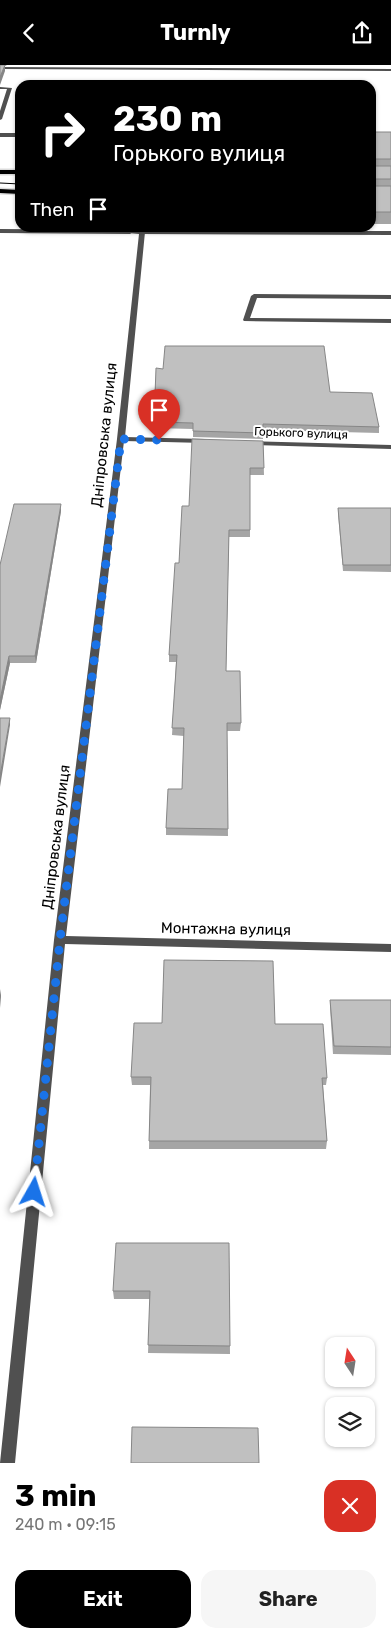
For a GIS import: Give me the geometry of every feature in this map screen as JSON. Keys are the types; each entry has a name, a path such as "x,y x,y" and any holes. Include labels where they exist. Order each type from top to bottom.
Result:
{"main road":[{"path":"0,172 15,172"},
{"path":"0,191 15,191"}],"street":[{"path":"0,69 391,70"},
{"path":"0,88 10,88 0,119"},
{"path":"0,135 15,135"},
{"path":"0,231 15,231"},
{"path":"142,232 391,233"},
{"name":"Дніпровська вулиця","path":"7,1463 60,940 121,439 142,232"},
{"path":"391,297 254,296 246,320 391,321"},
{"path":"121,439 217,442"},
{"name":"Горького вулиця","path":"246,443 391,447"},
{"name":"Монтажна вулиця","path":"60,940 391,948"}],"building":[{"path":"0,65 5,65 0,77"},
{"path":"376,132 391,132 391,159 376,159"},
{"path":"376,166 391,166 391,179 376,179"},
{"path":"376,186 391,186 391,212 376,212"},
{"path":"165,346 324,346 330,392 372,393 379,427 263,424 263,433 193,431 193,423 154,422 156,368 163,369"},
{"path":"192,439 263,441 264,468 250,468 250,530 229,530 226,671 240,671 241,723 227,723 228,829 166,828 168,789 182,789 184,728 172,728 177,655 169,655 175,563 179,563 182,506 189,506"},
{"path":"14,504 61,504 35,656 9,656 0,700 0,565"},
{"path":"338,508 391,508 391,565 343,565"},
{"path":"0,718 10,718 0,776"},
{"path":"164,960 273,961 275,1024 323,1024 327,1078 322,1078 327,1141 149,1141 151,1077 131,1077 134,1023 162,1023"},
{"path":"330,1000 391,1000 391,1047 334,1046"},
{"path":"116,1243 229,1243 230,1346 148,1345 150,1291 113,1291"},
{"path":"132,1427 258,1428 259,1463 131,1463"}],"tram line":[{"path":"0,183 15,184"}],"route":[{"path":"34,1192 60,940 121,439 159,440"}]}
